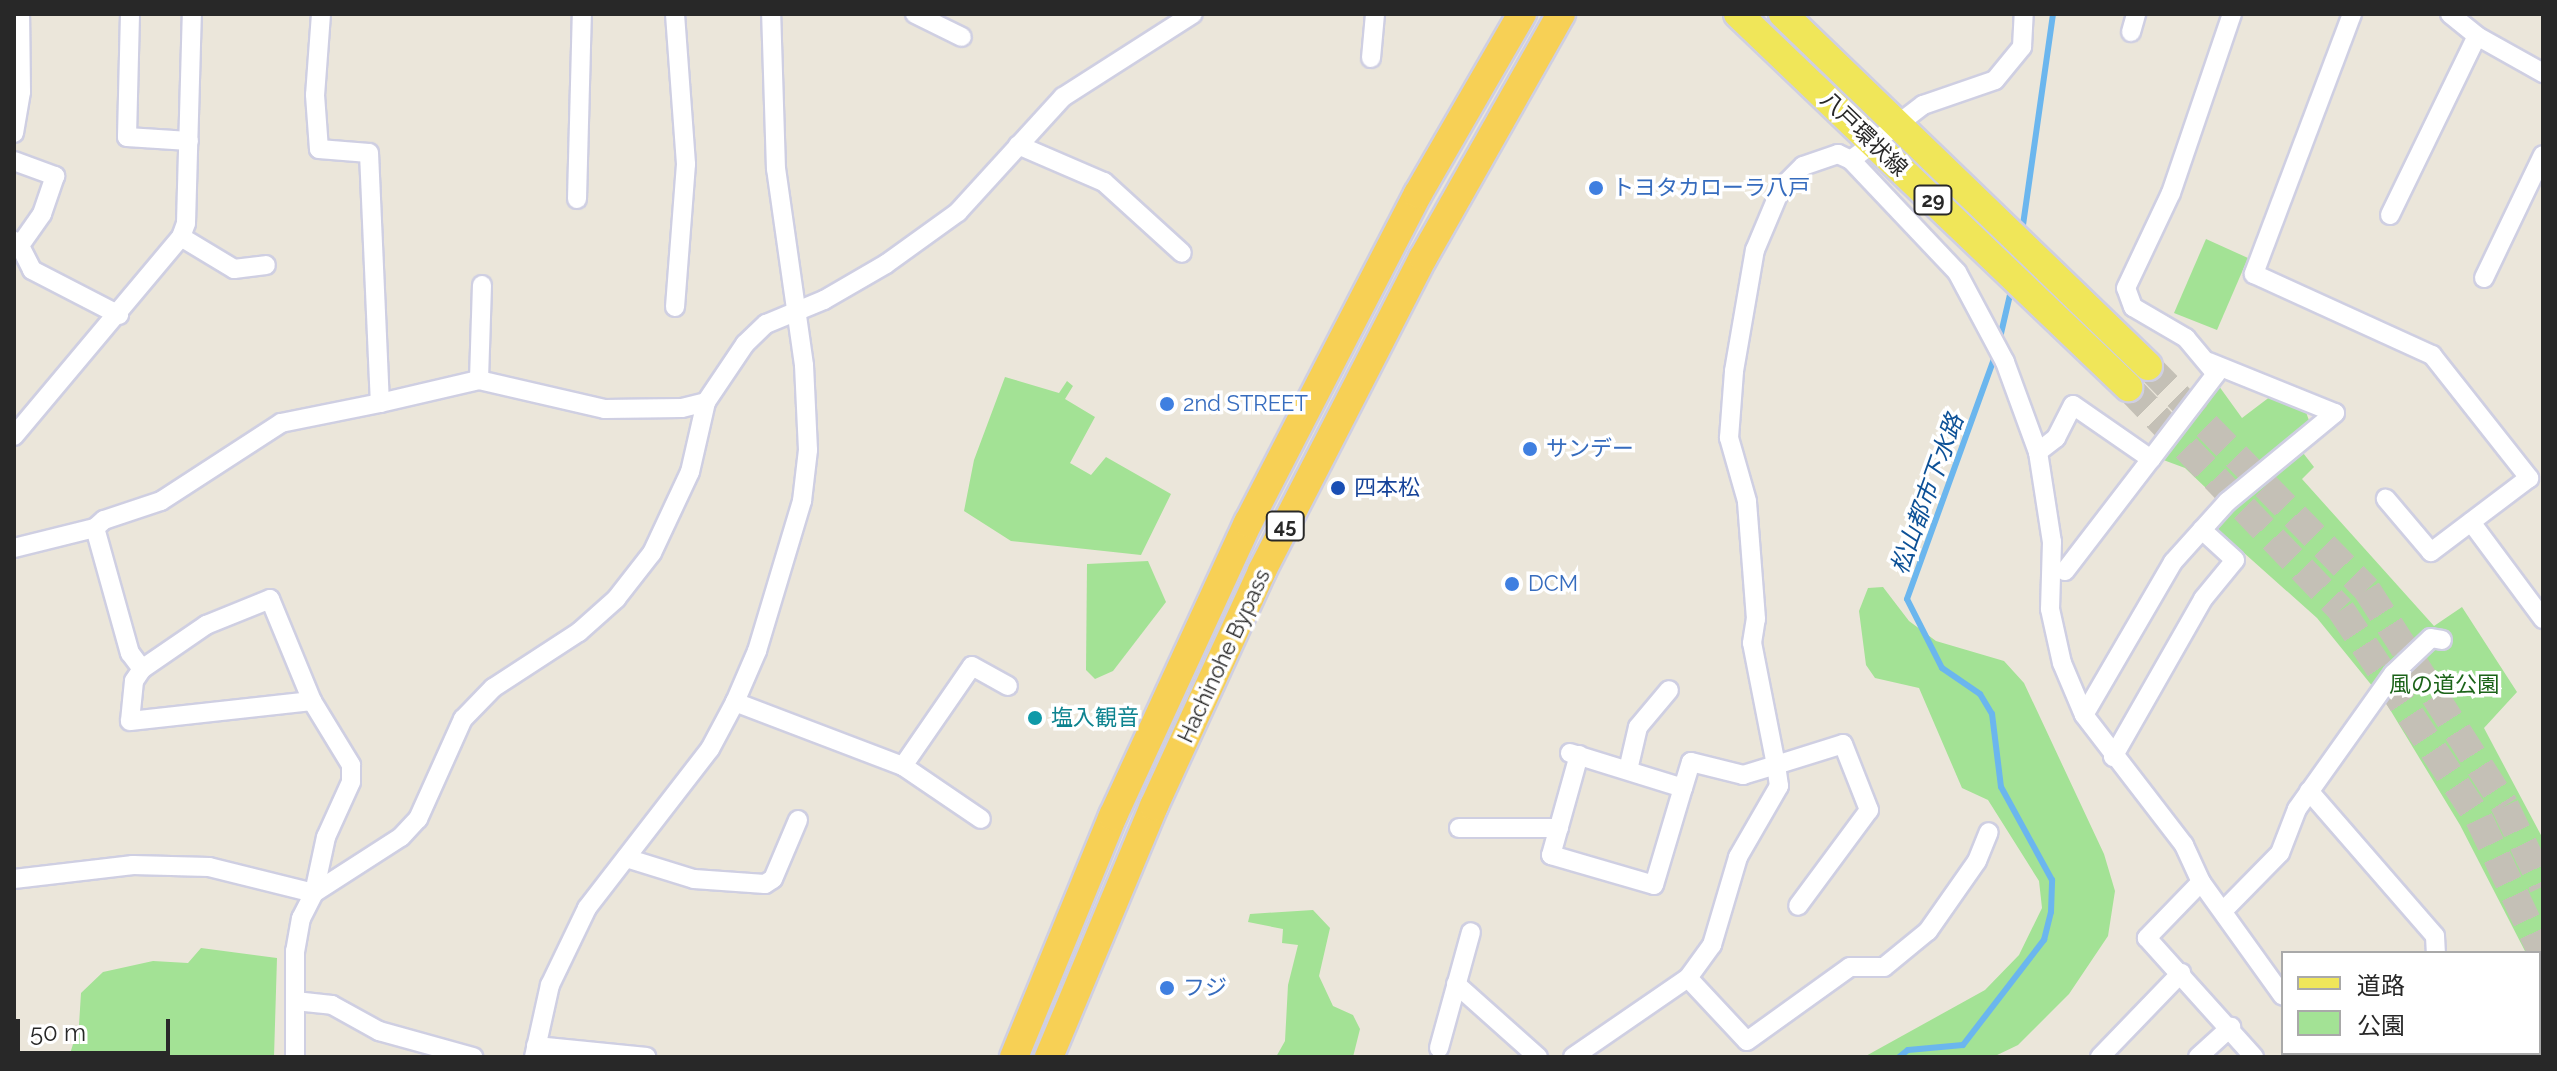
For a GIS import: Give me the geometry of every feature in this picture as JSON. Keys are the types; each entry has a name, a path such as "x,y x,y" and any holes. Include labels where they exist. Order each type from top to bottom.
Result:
{"highway":[{"name":"Hachinohe Bypass","path":"1014,1057 1119,802 1254,509 1418,194 1522,14"},
{"name":"Hachinohe Bypass","path":"1049,1057 1154,806 1262,571 1423,258 1561,14"}],"main road":[{"name":"八戸環状線","path":"1738,14 1861,151 2128,387"},
{"name":"八戸環状線","path":"1783,14 2148,366"}],"street":[{"path":"14,133 21,92 20,14"},
{"path":"130,14 127,137 189,141"},
{"path":"14,436 119,315 181,237 189,141 192,14"},
{"path":"321,14 315,95 319,149 369,153 380,403"},
{"path":"577,199 582,14"},
{"path":"675,14 686,164 675,307"},
{"path":"646,1057 535,1052 564,949 587,908 710,749 735,702 757,651 802,501 808,450 797,311 776,169 771,14"},
{"path":"915,14 962,37"},
{"path":"14,879 133,865 209,867 314,893 401,837 418,819 445,749 463,719 493,688 579,632 616,599 652,553 683,485 706,402 745,344 766,324 886,264 958,212 1063,97 1193,14"},
{"path":"1371,58 1375,14"},
{"path":"1573,1057 1688,978 1712,945 1738,857 1779,786 1752,643 1756,619 1747,501 1729,438 1734,371 1755,250 1781,188 1803,166 1838,154 1861,151 1894,123 1923,105 1995,80 2022,47 2024,14"},
{"path":"2065,571 2216,374 2186,338 2133,307 2126,288 2171,193 2232,14"},
{"path":"2352,14 2254,274 2432,355 2536,473 2431,552 2386,499"},
{"path":"2451,14 2477,36 2543,73"},
{"path":"2390,215 2477,36"},
{"path":"1018,145 1104,182 1182,253"},
{"path":"1861,151 1957,272 2005,362 2038,452 2052,542 2050,609 2062,663 2084,715 2113,757 2184,845 2201,882 2281,993"},
{"path":"2484,278 2543,155"},
{"path":"14,161 55,176 42,214 17,244 32,270 119,315"},
{"path":"181,237 234,269 266,265"},
{"path":"479,380 482,285"},
{"path":"2084,715 2173,562 2227,502 2335,413 2209,362"},
{"path":"14,548 95,528 104,520 161,501 281,423 479,380 605,409 682,408 706,402"},
{"path":"2038,452 2056,438 2073,405 2151,459"},
{"path":"2471,522 2542,616"},
{"path":"95,528 130,653 142,669"},
{"path":"2113,757 2203,599 2235,560 2202,530"},
{"path":"295,1057 295,1001 301,918 314,893 326,837 351,782 351,765 312,701 270,599 206,625 142,669 134,681 130,721 312,701"},
{"path":"2223,911 2280,853 2309,791 2393,674 2431,638 2442,640"},
{"path":"903,766 972,666 1008,686"},
{"path":"1628,770 1638,727 1669,690"},
{"path":"735,702 903,766 981,819"},
{"path":"1683,788 1574,754 1551,855 1654,885 1691,762 1743,775 1843,744 1869,810 1798,906"},
{"path":"2309,791 2435,936 2436,951"},
{"path":"626,858 694,879 756,886 773,879 798,820"},
{"path":"1459,828 1559,828"},
{"path":"1688,978 1747,1041 1850,967 1884,967 1928,931 1977,861 1989,832"},
{"path":"2201,882 2147,938 2231,1027 2254,1057"},
{"path":"1439,1048 1471,932"},
{"path":"2100,1057 2181,973"},
{"path":"1456,984 1538,1057"},
{"path":"295,1001 332,1005 379,1031 473,1057"},
{"path":"2198,1057 2231,1027"}],"green space":[{"path":"2206,239 2248,258 2217,330 2174,313"},
{"path":"1005,377 1059,393 1067,381 1073,386 1065,399 1095,417 1070,463 1091,475 1106,457 1171,494 1141,555 1011,541 964,511 974,460"},
{"name":"風の道公園","path":"2216,382 2242,418 2271,396 2304,407 2310,423 2293,440 2314,467 2302,479 2434,626 2462,607 2517,692 2484,728 2543,839 2543,986 2541,951 2525,951 2460,825 2386,703 2317,618 2215,527 2229,510 2185,468 2158,458"},
{"path":"1148,561 1166,602 1113,671 1095,679 1086,670 1087,564"},
{"path":"1883,587 1909,621 1936,641 2004,661 2024,683 2104,854 2115,891 2108,936 2069,994 2018,1045 1993,1057 1864,1057 1985,990 2019,955 2042,908 2039,881 1988,800 1962,788 1919,688 1875,678 1866,665 1859,611 1868,588"},
{"path":"1313,910 1330,928 1319,976 1333,1006 1353,1015 1360,1029 1353,1057 1276,1057 1285,1041 1288,985 1298,945 1282,943 1283,929 1248,922 1250,914"},
{"path":"201,948 277,958 274,1057 69,1057 79,1025 81,993 103,972 153,961 188,963"}],"waterway":[{"name":"松山都市下水路","path":"2022,232 2053,14"},
{"name":"松山都市下水路","path":"1999,342 2012,286"},
{"name":"松山都市下水路","path":"1899,1057 1908,1050 1963,1045 2044,940 2051,912 2052,880 2001,787 1992,714 1980,694 1942,668 1907,599 1995,356"}],"tunnel":[{"path":"2148,366 2367,590 2505,806 2543,886"},
{"path":"2128,387 2341,610 2479,819 2543,955"}],"place":[{"name":"トヨタカローラ八戸","path":"1596,188"},
{"name":"2nd STREET","path":"1167,404"},
{"name":"サンデー","path":"1530,449"},
{"name":"四本松","path":"1338,488"},
{"name":"DCM","path":"1512,584"},
{"name":"塩入観音","path":"1035,718"},
{"name":"フジ","path":"1167,988"}]}
